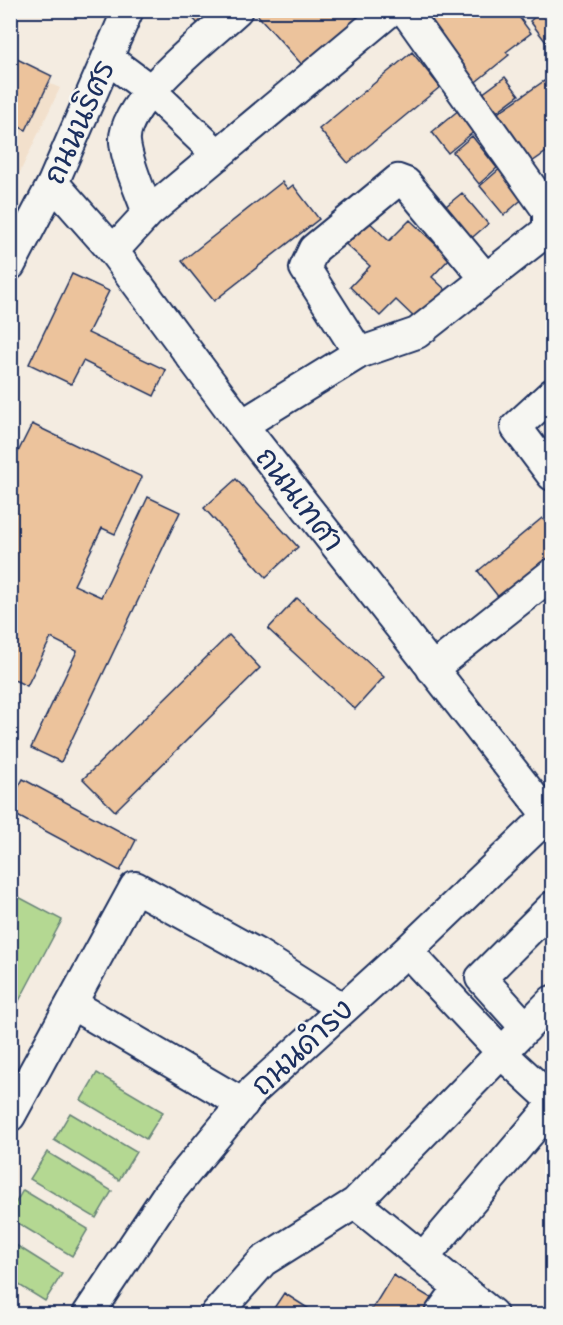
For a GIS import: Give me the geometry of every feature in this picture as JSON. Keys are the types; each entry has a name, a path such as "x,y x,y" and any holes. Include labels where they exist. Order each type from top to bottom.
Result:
{"street":[{"name":"ถนนนริศร","path":"10,265 53,183 128,10"},
{"path":"148,213 124,141 134,112 150,90 237,10"},
{"path":"113,251 148,213 391,10"},
{"path":"242,425 359,354 417,333 548,230 548,211 405,10"},
{"path":"107,58 150,90 218,155"},
{"path":"359,354 305,268 314,249 398,180 406,183 486,279"},
{"name":"ถนนเทศา","path":"53,183 113,251 242,425 432,669 550,814"},
{"path":"552,394 516,427 552,475"},
{"path":"432,669 552,574"},
{"name":"ถนนดำรง","path":"88,1314 168,1194 243,1104 342,1008 407,951 550,814"},
{"path":"10,1116 135,887 257,954 342,1008"},
{"path":"526,1028 481,978 552,907"},
{"path":"407,951 503,1053 552,1100"},
{"path":"216,1314 263,1261 355,1203 552,1000"},
{"path":"72,1004 243,1104"},
{"path":"423,1258 552,1106"},
{"path":"355,1203 492,1314"},
{"path":"440,1314 459,1288"}],"shaded area":[{"path":"11,67 60,88 11,191"}],"green space":[{"path":"11,893 62,920 11,1016"},
{"path":"97,1073 163,1112 146,1139 81,1100"},
{"path":"70,1113 136,1152 119,1180 54,1140"},
{"path":"47,1152 112,1191 96,1218 30,1179"},
{"path":"23,1190 88,1229 72,1256 11,1219 11,1211"},
{"path":"11,1242 62,1274 45,1301 11,1280"}],"building":[{"path":"185,10 231,10 207,33"},
{"path":"253,10 366,10 304,67"},
{"path":"414,10 514,10 531,33 506,52 509,55 472,85"},
{"path":"543,10 552,12 552,50 530,21"},
{"path":"412,52 440,87 348,163 319,129"},
{"path":"13,57 52,76 26,130 10,123"},
{"path":"505,77 519,95 491,116 478,97"},
{"path":"544,81 552,93 552,148 526,166 492,117"},
{"path":"460,109 476,130 448,153 432,132"},
{"path":"472,136 497,168 479,184 453,152"},
{"path":"502,167 526,196 504,215 480,186"},
{"path":"282,182 288,189 293,185 319,219 214,301 182,261"},
{"path":"462,193 488,224 467,242 441,210"},
{"path":"363,216 389,241 410,220 450,258 432,277 448,292 419,322 396,300 380,316 350,287 370,266 340,239"},
{"path":"72,274 109,291 88,333 166,370 154,396 83,361 71,384 29,364"},
{"path":"32,424 142,477 115,534 102,528 74,585 101,597 148,497 180,512 61,762 31,748 77,651 51,638 27,686 10,678 10,506 15,496 10,494 10,468"},
{"path":"236,479 298,547 266,577 204,508"},
{"path":"542,518 552,530 552,556 500,599 478,571"},
{"path":"297,598 384,677 355,709 268,629"},
{"path":"229,635 260,668 115,811 83,779"},
{"path":"23,779 136,840 120,871 10,812 10,802"},
{"path":"393,1275 431,1298 422,1314 369,1314"},
{"path":"284,1293 317,1314 270,1314"}]}
